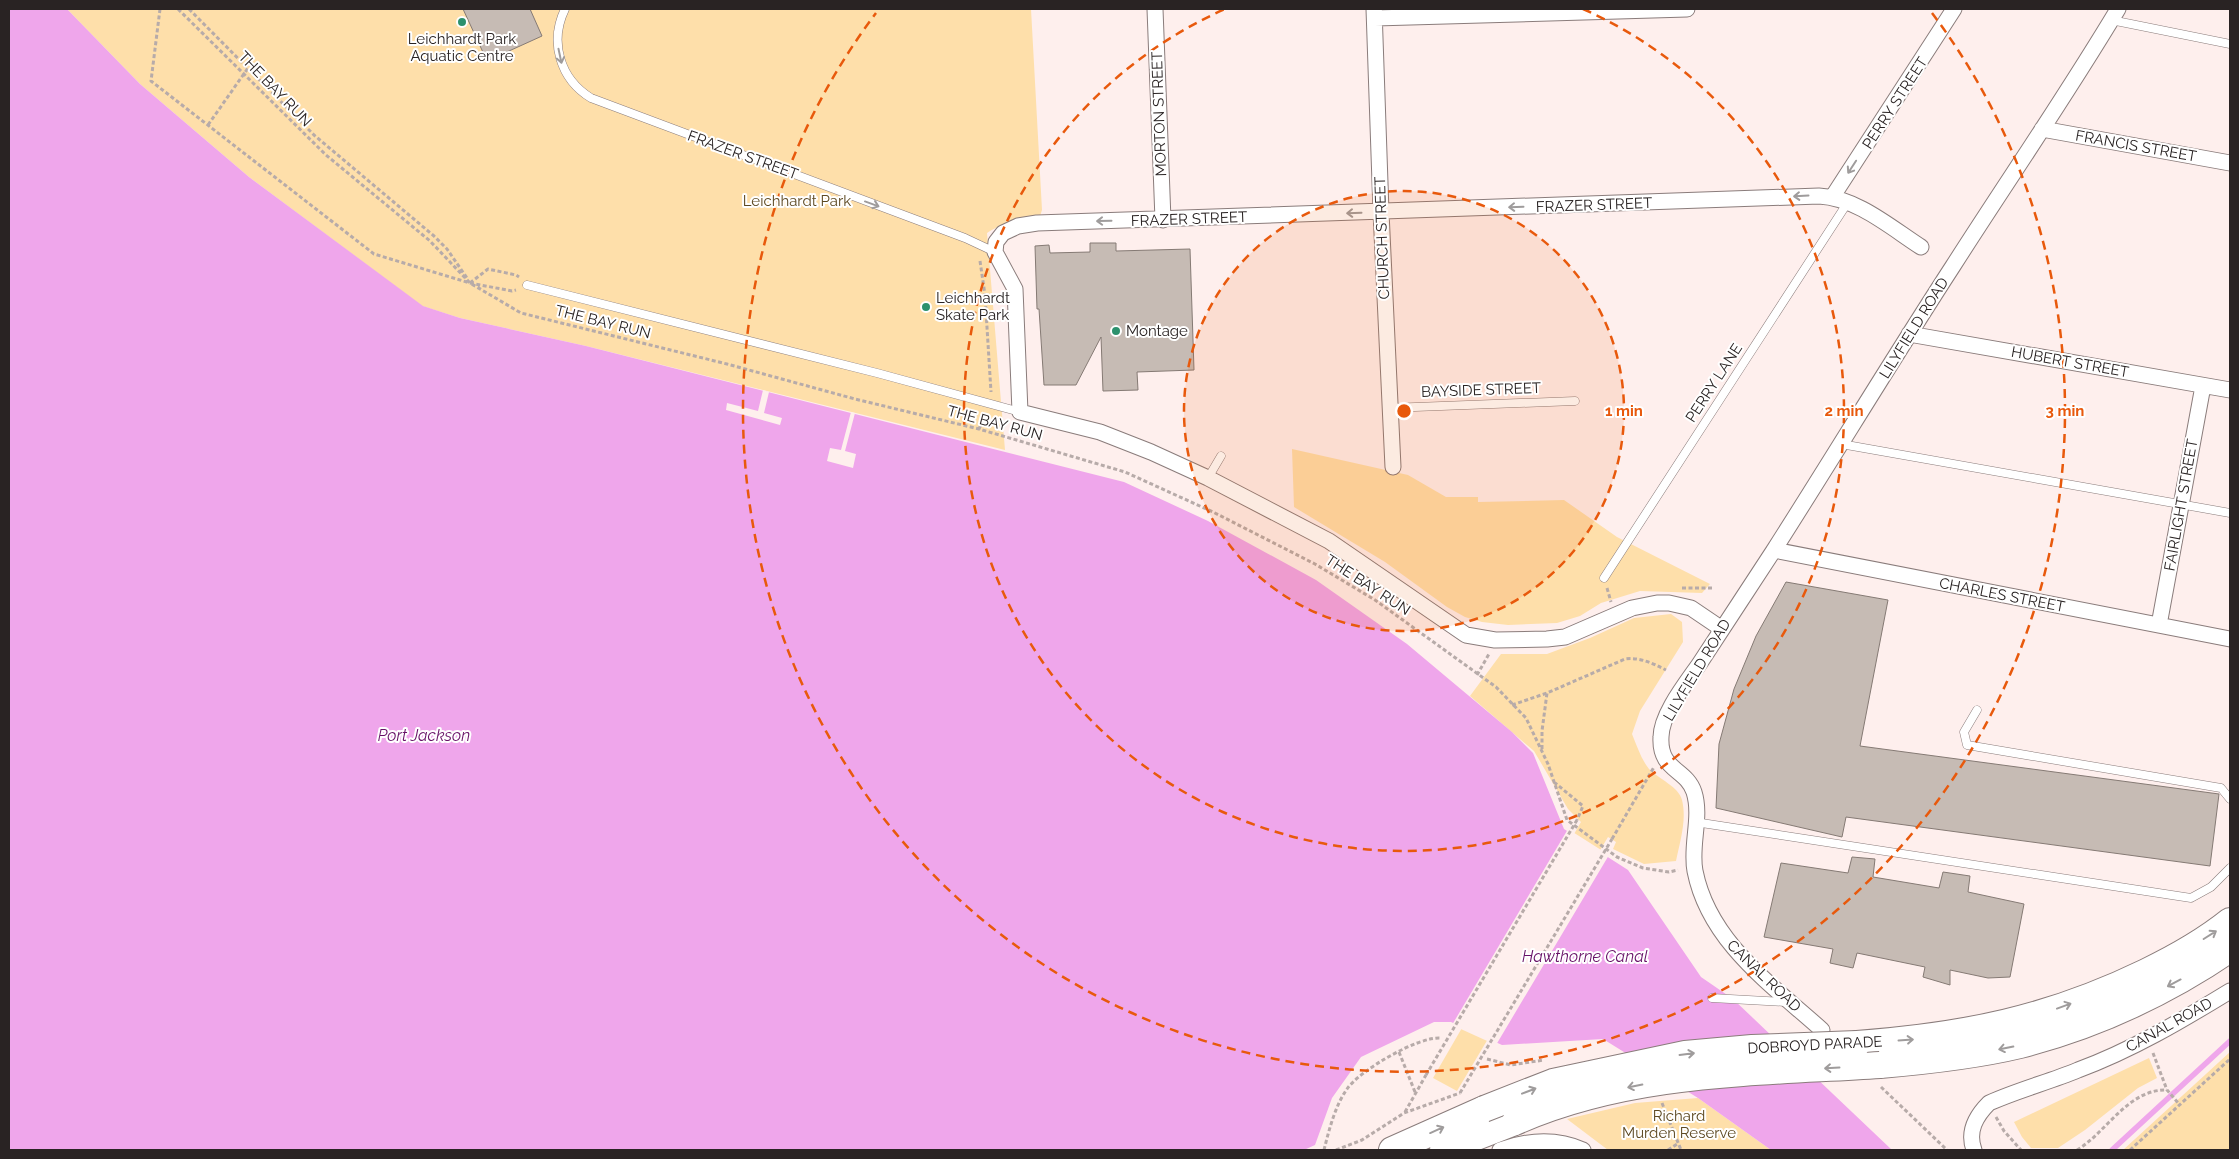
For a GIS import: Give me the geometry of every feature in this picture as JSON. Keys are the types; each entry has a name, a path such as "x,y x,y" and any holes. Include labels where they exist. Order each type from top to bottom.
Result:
{"highway":[{"name":"DOBROYD PARADE","path":"1392,1150 1484,1109 1553,1082 1685,1054 1752,1048 1914,1040 1983,1029 2047,1012 2109,990 2168,961 2230,921"},
{"name":"DOBROYD PARADE","path":"1443,1150 1579,1099 1648,1084 1700,1076 1879,1075 2011,1047 2084,1024 2143,999 2202,968 2230,949"}],"street":[{"name":"MORTON STREET","path":"1155,9 1163,220"},
{"path":"1375,13 1687,9"},
{"name":"PERRY STREET","path":"1834,196 1954,9"},
{"name":"CHURCH STREET","path":"1375,13 1380,212 1392,467"},
{"name":"LILYFIELD ROAD","path":"1661,754 1660,734 1666,718 1909,334 2115,14"},
{"name":"FRANCIS STREET","path":"2042,129 2230,163"},
{"name":"FRAZER STREET","path":"995,252 996,242 1003,233 1018,226 1037,223 1834,196 1848,202 1920,247"},
{"path":"995,252 1016,289 1020,412 1100,432 1151,452 1208,478 1329,541 1466,635 1495,640 1565,637 1645,604 1669,603 1691,608 1722,629"},
{"name":"HUBERT STREET","path":"1909,334 2230,390"},
{"name":"FAIRLIGHT STREET","path":"2159,625 2203,386"},
{"name":"CHARLES STREET","path":"1774,550 2230,639"},
{"name":"CANAL ROAD","path":"1661,754 1668,764 1687,781 1693,791 1695,822 1694,867 1701,894 1717,926 1731,946 1788,1002 1822,1030"},
{"name":"CANAL ROAD","path":"1974,1150 1971,1134 1974,1123 1980,1112 1989,1103 2079,1070 2121,1052 2166,1030 2230,991"},
{"path":"1500,1150 1546,1140 1570,1144 1583,1150"}],"lane":[{"name":"FRAZER STREET","path":"565,9 557,37 560,62 573,85 591,98 965,238 995,252"},
{"path":"2115,14 2230,44"},
{"name":"PERRY LANE","path":"1604,578 1848,202"},
{"path":"527,285 877,373 1020,412"},
{"name":"BAYSIDE STREET","path":"1389,408 1574,401"},
{"path":"1841,444 2230,513"},
{"path":"1208,478 1221,456"},
{"path":"1977,710 1964,732 1967,745 2221,788 2230,799"},
{"path":"1695,822 2191,898 2211,887 2230,868"},
{"path":"1712,998 1788,1002"}],"path":[{"path":"160,9 151,81 374,254 470,283 512,291 527,285 516,275 488,269 470,283"},
{"name":"THE BAY RUN","path":"178,9 309,140 430,241 470,283 521,313 979,429 1125,472 1213,512 1315,564 1375,600 1496,687 1526,718 1554,781 1567,820 1617,856 1643,868 1669,872 1694,867"},
{"name":"THE BAY RUN","path":"190,9 314,135 434,236 447,249 470,283"},
{"path":"208,125 248,68"},
{"path":"979,429 991,404 985,295 980,258"},
{"path":"1604,578 1615,615"},
{"path":"1477,675 1495,640"},
{"path":"1512,705 1547,693 1625,659 1642,660 1666,670"},
{"path":"1542,753 1542,731 1547,693"},
{"path":"1336,1150 1362,1140 1404,1113 1460,1093 1612,840 1661,754"},
{"path":"1404,1113 1577,820 1583,806 1554,781"},
{"path":"1324,1150 1332,1121 1347,1089 1363,1074 1399,1052 1432,1037 1441,1038"},
{"path":"1399,1052 1415,1092"},
{"path":"2130,1150 2230,1059"},
{"path":"1879,1075 1948,1150"},
{"path":"2077,1150 2088,1144 2132,1101 2155,1090 2167,1090 2180,1105"},
{"path":"1996,1117 2004,1131 2021,1150"},
{"path":"1668,1150 1677,1144 1681,1150"}],"green space":[{"name":"Leichhardt Park","path":"67,9 1031,9 1042,210 1040,216 1012,221 987,233 1005,450 586,346 460,318 422,306 249,177 140,84"},
{"path":"1292,449 1408,475 1446,497 1478,497 1478,502 1564,500 1617,537 1710,584 1702,593 1640,591 1601,603 1580,616 1557,623 1508,625 1482,622 1465,617 1447,607 1385,562 1294,507"},
{"path":"1671,614 1682,622 1683,642 1640,711 1632,734 1641,757 1649,769 1673,787 1682,800 1684,815 1676,861 1644,864 1613,849 1616,842 1608,837 1457,1091 1433,1078 1581,822 1568,809 1534,751 1470,696 1501,654 1547,654 1590,638 1634,618"},
{"path":"2230,1052 2230,1150 2123,1150"},
{"path":"2149,1058 2157,1078 2138,1088 2085,1130 2058,1148 2031,1148 2022,1137 2014,1122"},
{"name":"Richard Murden Reserve","path":"1698,1098 1771,1150 1608,1150 1567,1119 1635,1103"}],"water":[{"name":"Port Jackson","path":"9,9 67,9 140,84 249,177 423,306 460,318 586,346 1124,482 1208,521 1316,580 1407,644 1512,732 1533,753 1564,829 1628,870 1701,977 1733,999 1892,1150 1771,1150 1698,1098 1603,1039 1502,1045 1451,1022 1434,1022 1361,1057 1332,1098 1315,1145 1304,1150 9,1150"}],"pier":[{"path":"763,390 769,392 764,413 782,418 780,425 726,410 727,403 758,411"},
{"path":"851,412 855,413 845,451 856,454 853,468 827,461 830,448 841,450"},
{"path":"1568,829 1609,855 1496,1045 1452,1025"}],"building":[{"path":"463,9 530,9 542,36 487,61"},
{"name":"Montage","path":"1090,243 1116,243 1116,251 1190,249 1194,370 1137,372 1138,390 1103,391 1101,337 1076,385 1044,385 1039,309 1037,309 1035,246 1049,245 1050,253 1090,252"},
{"path":"1786,582 1888,600 1860,746 2219,794 2210,866 1846,817 1842,837 1716,808 1719,744 1734,689 1756,636"},
{"path":"1852,857 1875,859 1873,877 1939,888 1943,872 1970,876 1968,892 2024,904 2010,977 1988,978 1950,970 1950,985 1923,977 1925,967 1857,953 1853,968 1830,963 1833,949 1764,937 1781,863 1848,873"}],"waterway":[{"path":"2112,1150 2230,1041"}],"place":[{"name":"Leichhardt Park Aquatic Centre","path":"462,22"},
{"name":"Leichhardt Skate Park","path":"926,307"},
{"name":"Montage","path":"1116,331"}],"water label":[{"name":"Hawthorne Canal","path":"1585,956"}]}
